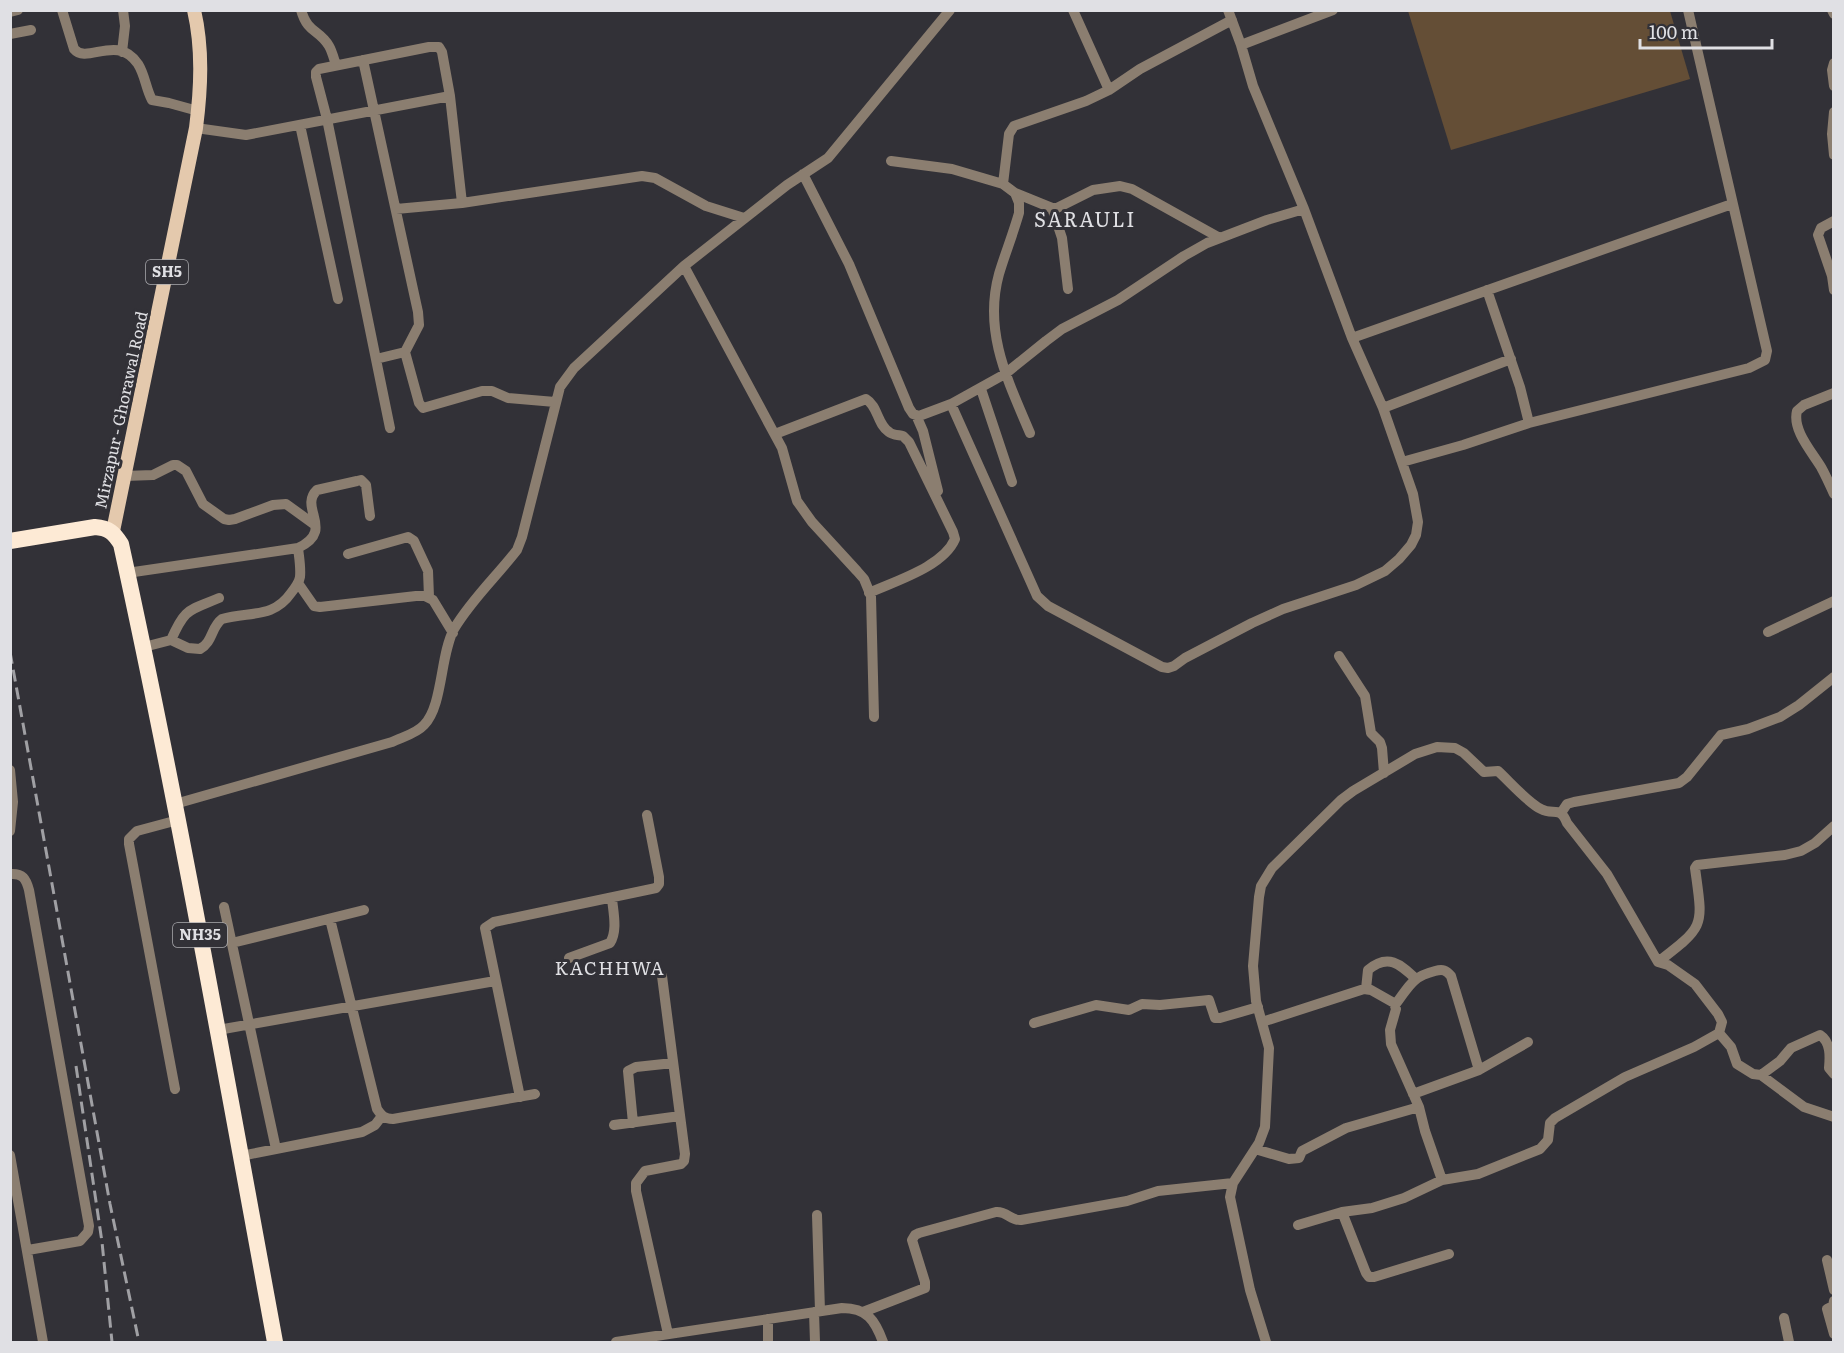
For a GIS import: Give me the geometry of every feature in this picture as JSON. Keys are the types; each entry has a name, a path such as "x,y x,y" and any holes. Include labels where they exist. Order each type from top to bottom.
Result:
{"highway":[{"path":"10,541 95,527 104,527 112,531"},
{"name":"NH35","path":"112,531 121,544 177,812 275,1342"}],"main road":[{"name":"Mirzapur - Ghorawal Road","path":"112,531 196,128 200,56 194,10"}],"street":[{"path":"10,12 18,10"},
{"path":"62,10 76,52 84,55 105,50 122,52 138,64 152,100 198,111"},
{"path":"122,52 125,33 123,10"},
{"path":"301,10 308,27 329,46 336,65"},
{"path":"175,1089 129,844 132,834 177,812 392,742 423,726 433,714 447,648 460,619 517,550 560,387 574,368 684,266 744,218 828,158 950,10"},
{"path":"1073,10 1109,90"},
{"path":"1241,45 1333,10"},
{"path":"1402,462 1528,423 1749,368 1765,360 1767,351 1688,10"},
{"path":"951,404 1037,596 1048,606 1165,668 1174,666 1230,634 1283,609 1366,581 1385,571 1399,559 1416,535 1418,522 1416,505 1383,408 1352,338 1304,209 1252,86 1230,15 1109,90 1086,101 1014,126 1010,134 1003,184"},
{"path":"10,34 31,30"},
{"path":"390,428 316,72 322,68 429,46 439,47 442,52 450,96 462,203"},
{"path":"363,60 418,312 419,325 405,352 419,404 423,408 482,390 492,391 508,398 555,402"},
{"path":"1833,63 1833,87"},
{"path":"196,128 246,135 450,96"},
{"path":"1833,112 1833,155"},
{"path":"300,125 338,298"},
{"path":"891,161 952,170 1003,184 1015,192 1052,208 1057,208 1093,190 1120,186 1132,189 1220,238"},
{"path":"803,174 849,264 909,408 916,415 923,431 943,511"},
{"path":"396,209 462,203 642,176 655,178 706,206 744,218"},
{"path":"1015,192 1019,203 1019,213 999,274 995,302 995,336 1005,374 1030,433"},
{"path":"1352,338 1732,204"},
{"path":"1052,208 1062,238 1068,289"},
{"path":"916,415 951,404 981,389 1005,374 1062,329 1118,300 1184,256 1220,238 1304,209"},
{"path":"1833,221 1821,228 1818,235 1832,276 1833,290"},
{"path":"684,266 775,434 784,453 795,495 804,512 864,579 871,605 874,717"},
{"path":"1487,290 1521,387 1528,423"},
{"path":"376,359 405,352"},
{"path":"1383,408 1511,359"},
{"path":"981,389 1012,482"},
{"path":"1833,393 1804,405 1797,411 1796,420 1833,494"},
{"path":"775,434 868,399 886,430 891,434 906,438 954,537 951,546 925,568 869,593"},
{"path":"125,476 153,475 177,465 186,471 200,500 224,519 235,519 273,505 286,504 315,525"},
{"path":"127,573 298,548 314,536 315,525 311,500 317,490 361,480 366,484 370,516"},
{"path":"348,554 411,538 428,571 429,597"},
{"path":"144,648 171,640 188,648 200,649 211,640 218,622 222,619 275,609 285,602 298,583 300,570 298,548"},
{"path":"298,583 314,606 320,607 416,596 429,597 434,600 453,633"},
{"path":"171,640 180,619 188,612 219,598"},
{"path":"1768,632 1833,601"},
{"path":"1339,656 1365,696 1371,733 1380,742 1382,748 1384,773"},
{"path":"1561,813 1566,805 1574,802 1679,783 1687,777 1721,735 1748,729 1780,717 1799,705 1833,677"},
{"path":"1266,1342 1250,1290 1230,1197 1233,1183 1259,1143 1265,1127 1266,1085 1270,1055 1258,1007 1253,966 1259,897 1272,868 1341,800 1415,754 1437,747 1455,748 1464,753 1484,772 1498,771 1540,809 1561,813 1607,874 1658,962 1668,965 1695,984 1718,1014 1722,1022 1719,1033 1694,1047 1625,1077 1555,1118 1550,1123 1548,1140 1540,1149 1478,1174 1442,1180 1404,1198 1298,1225"},
{"path":"10,770 13,802 10,831"},
{"path":"520,1096 485,928 489,924 656,888 659,884 647,815"},
{"path":"1658,962 1688,938 1698,926 1700,911 1695,868 1697,865 1785,855 1800,851 1815,843 1833,826"},
{"path":"10,874 21,875 26,879 29,890 89,1226 88,1232 80,1240 28,1250"},
{"path":"569,958 610,943 615,931 612,898"},
{"path":"224,907 276,1149"},
{"path":"232,943 364,910"},
{"path":"330,919 377,1109 382,1116 393,1119 535,1094"},
{"path":"1366,989 1368,970 1385,963 1399,964 1416,979"},
{"path":"1442,1180 1419,1107 1391,1044 1390,1030 1395,1005 1421,975 1441,970 1449,974 1479,1070"},
{"path":"662,976 685,1155 684,1161 674,1167 645,1171 636,1183 636,1191 668,1334"},
{"path":"218,1030 495,981"},
{"path":"1262,1022 1362,989 1392,1001 1395,1005"},
{"path":"1034,1023 1096,1005 1126,1010 1142,1004 1160,1005 1209,999 1215,1018 1258,1007"},
{"path":"1719,1033 1731,1047 1737,1064 1753,1074 1761,1075 1804,1107 1833,1117"},
{"path":"1761,1075 1780,1061 1791,1048 1821,1035 1826,1042 1830,1056 1829,1068 1833,1074"},
{"path":"1413,1094 1479,1070 1528,1042"},
{"path":"633,1123 628,1071 636,1067 673,1063"},
{"path":"1255,1149 1289,1159 1299,1158 1302,1150 1346,1128 1419,1107"},
{"path":"241,1156 362,1132 375,1125 382,1116"},
{"path":"614,1125 680,1116"},
{"path":"10,1155 16,1220 28,1250 43,1342"},
{"path":"863,1312 925,1288 912,1240 919,1233 996,1212 1003,1212 1014,1220 1021,1220 1127,1201 1158,1191 1233,1183"},
{"path":"1342,1212 1369,1277 1449,1254"},
{"path":"815,1342 817,1215"},
{"path":"1827,1260 1833,1285"},
{"path":"1833,1301 1833,1306 1827,1309 1833,1334"},
{"path":"616,1342 842,1308 853,1308 872,1319 883,1342"},
{"path":"1784,1318 1789,1342"},
{"path":"768,1319 768,1342"}],"shaded area":[{"path":"1408,11 1670,11 1690,79 1451,150"}],"railway":[{"path":"10,652 110,1204 139,1342"},
{"path":"76,1066 102,1242 112,1342"}],"district":[{"name":"SARAULI","path":"1085,220"},
{"name":"KACHHWA","path":"610,969"}]}
